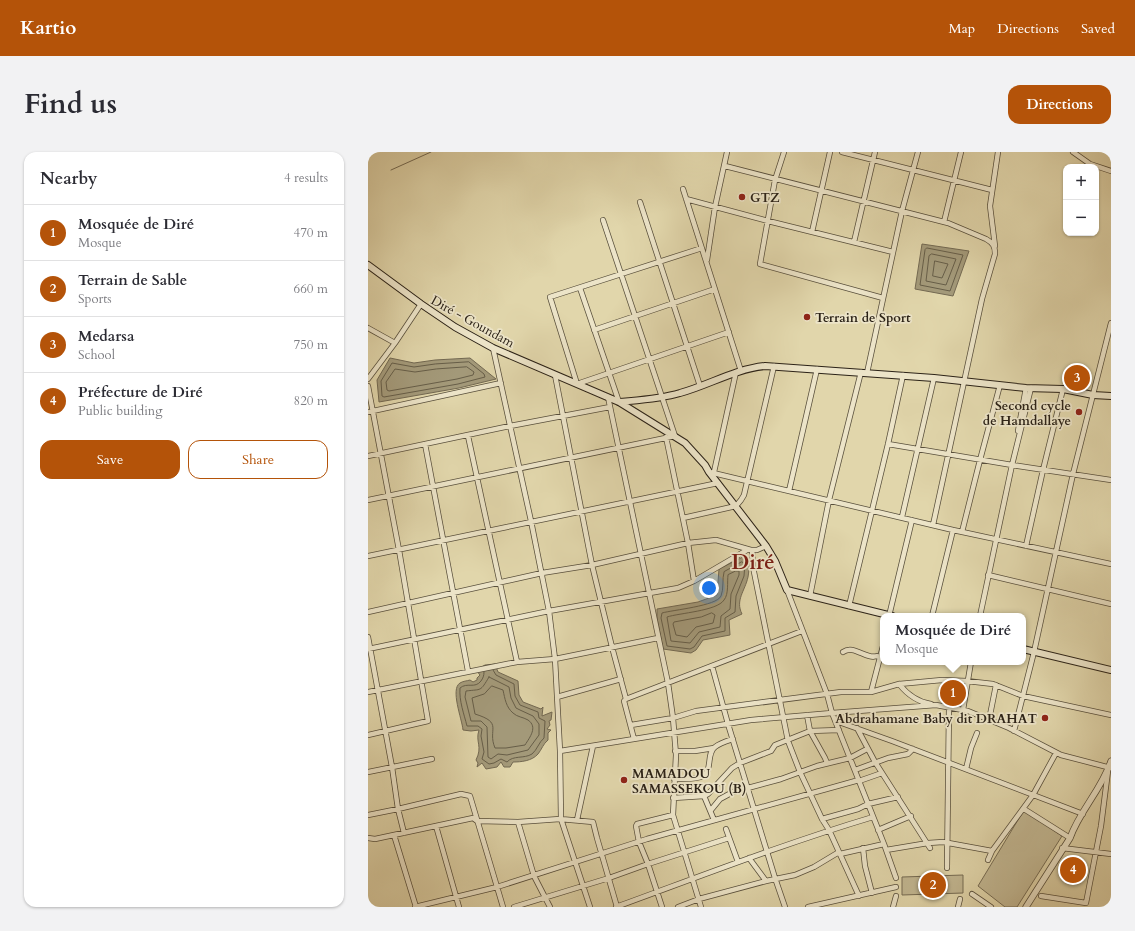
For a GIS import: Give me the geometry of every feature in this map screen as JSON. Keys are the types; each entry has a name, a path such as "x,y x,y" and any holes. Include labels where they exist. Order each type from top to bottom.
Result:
{"main road":[{"name":"Diré - Goundam","path":"369,267 455,327 493,348 620,402 675,436 695,453 711,472 766,546 775,561 787,590"},
{"path":"620,402 662,398 700,386 739,371 758,366 934,378 1028,388 1063,389 1093,395 1111,396"},
{"path":"787,590 880,614"},
{"path":"1026,650 1111,670"}],"street":[{"path":"707,262 715,207 728,152"},
{"path":"784,152 775,180 760,264 883,298"},
{"path":"812,232 830,152"},
{"path":"842,152 992,190"},
{"path":"854,242 875,152"},
{"path":"810,596 830,500 883,298 902,211 918,152"},
{"path":"944,222 961,152"},
{"path":"933,525 947,454 965,381 982,298 995,254 990,211 998,152"},
{"path":"1073,152 1090,164 1111,171"},
{"path":"725,166 944,222 986,239 991,242 995,248"},
{"path":"683,189 729,332 739,371 711,472 953,530 1111,564"},
{"path":"686,199 893,252"},
{"path":"640,202 700,386"},
{"path":"368,500 675,436 603,220"},
{"path":"702,248 550,298 577,384 729,332"},
{"path":"580,288 620,402"},
{"path":"594,330 715,289"},
{"path":"368,379 395,343 420,304"},
{"path":"1014,730 1034,652 1073,474 1111,323"},
{"path":"368,328 395,343"},
{"path":"493,348 549,611 555,659 560,751 561,819 590,907"},
{"path":"682,518 736,506 741,500 748,481 774,366"},
{"path":"789,491 817,369"},
{"path":"555,375 600,602 626,699 624,701 634,739"},
{"path":"848,606 888,444 903,376"},
{"path":"902,517 934,378"},
{"path":"371,411 501,383"},
{"path":"962,532 1000,385"},
{"path":"368,386 371,411 399,550 428,721 368,735"},
{"path":"1015,443 1028,388"},
{"path":"981,613 1028,388"},
{"path":"1026,546 1063,389"},
{"path":"608,397 668,683 673,718 675,752 673,816 701,907"},
{"path":"368,456 510,426 564,417 610,407"},
{"path":"468,436 517,662"},
{"path":"666,437 688,543 694,581"},
{"path":"425,444 468,671"},
{"path":"888,444 1111,480"},
{"path":"368,556 718,483"},
{"path":"891,613 912,520"},
{"path":"933,613 953,530"},
{"path":"368,612 500,584 542,573 592,565 688,543 716,540 750,550 757,550 766,546"},
{"path":"369,649 414,638 508,621 549,611 678,588 694,581 750,550"},
{"path":"750,550 788,741 800,772 822,819 830,830 859,896"},
{"path":"988,575 1111,604"},
{"path":"787,590 827,694 832,713 896,878"},
{"path":"626,699 802,630"},
{"path":"368,637 369,649 386,731 398,809 404,833"},
{"path":"368,692 468,671 517,662 555,659 658,638"},
{"path":"843,652 846,650 852,650 873,658 877,656 880,658 871,692"},
{"path":"963,710 970,665"},
{"path":"712,666 728,724 785,907"},
{"path":"557,697 621,679"},
{"path":"631,725 673,718 696,711 723,707 841,692 871,692 899,684 942,680 967,680 996,685 1023,696 1111,715"},
{"path":"899,684 906,692 925,703 963,710 1014,730 1056,753 1110,768"},
{"path":"989,720 996,685"},
{"path":"560,751 674,732 783,717 936,705"},
{"path":"947,868 949,708"},
{"path":"808,715 810,731 826,758 827,764"},
{"path":"836,721 914,749 1083,814"},
{"path":"857,728 867,749 930,848"},
{"path":"673,798 704,796 708,794 732,768 740,762 771,751 775,745 810,731 839,730"},
{"path":"966,769 971,748 977,733"},
{"path":"675,752 714,748 733,739"},
{"path":"577,820 593,746"},
{"path":"674,779 696,778 704,774 708,770 711,752 714,748"},
{"path":"711,810 720,799 733,792 850,758 867,749"},
{"path":"855,770 875,762 908,754 914,749"},
{"path":"988,860 992,851 1033,795 1056,753"},
{"path":"368,772 432,759"},
{"path":"1041,896 1086,903 1111,760"},
{"path":"1026,907 1062,848 1070,838 1074,826 1083,814 1110,768"},
{"path":"394,835 416,907 497,887 677,830 754,808 859,781 882,773"},
{"path":"368,815 461,794 468,794 470,796 503,907"},
{"path":"704,796 714,820"},
{"path":"822,819 858,809 868,804 898,797"},
{"path":"1024,808 1070,838"},
{"path":"662,907 636,826 637,824 673,816"},
{"path":"878,830 910,816"},
{"path":"368,838 375,839 473,818 477,821 518,822 561,819 593,822 617,907 749,858 873,817"},
{"path":"518,822 534,876 550,907"},
{"path":"436,826 459,907"},
{"path":"726,830 738,862"},
{"path":"514,907 610,878 729,838"},
{"path":"886,850 943,842 992,851"},
{"path":"678,907 775,878 795,875 840,853 884,844"},
{"path":"863,848 865,866 872,893"},
{"path":"1062,848 1111,854"},
{"path":"749,858 766,881"},
{"path":"808,907 896,887"},
{"path":"972,894 991,907"},
{"path":"893,907 896,896"},
{"path":"958,907 960,899"}],"shaded area":[{"path":"1024,810 1062,836 1017,907 1005,907 978,886"},
{"path":"963,875 963,893 902,895 902,877"}],"water":[{"path":"922,244 969,251 953,296 915,289"},
{"path":"390,358 414,363 470,358 496,379 459,388 379,402 377,380"},
{"path":"743,557 749,561 749,565 747,582 740,600 740,609 742,614 729,620 730,635 703,640 696,650 691,653 663,649 657,618 657,609 698,602 717,595 719,569"},
{"path":"495,664 498,672 518,681 519,695 523,702 541,709 543,707 542,716 552,712 551,720 549,721 550,725 547,729 551,730 548,733 548,740 538,754 530,760 513,762 510,767 504,767 501,762 497,767 486,769 482,763 477,767 478,763 476,760 479,751 479,730 463,730 457,705 456,691 457,686 461,682 470,680 473,682 477,680 480,675 476,670 485,665"}],"waterway":[{"path":"391,170 431,152"}],"place":[{"name":"GTZ","path":"742,197"},
{"name":"Terrain de Sport","path":"807,317"},
{"name":"Medarsa","path":"1077,378"},
{"name":"Second cycle de Hamdallaye","path":"1079,412"},
{"name":"Mosquée de Diré","path":"953,693"},
{"name":"Abdrahamane Baby dit DRAHAT","path":"1045,718"},
{"name":"MAMADOU SAMASSEKOU (B)","path":"624,780"},
{"name":"Préfecture de Diré","path":"1073,870"},
{"name":"Terrain de Sable","path":"933,885"}],"district":[{"name":"Diré","path":"753,562"}]}
